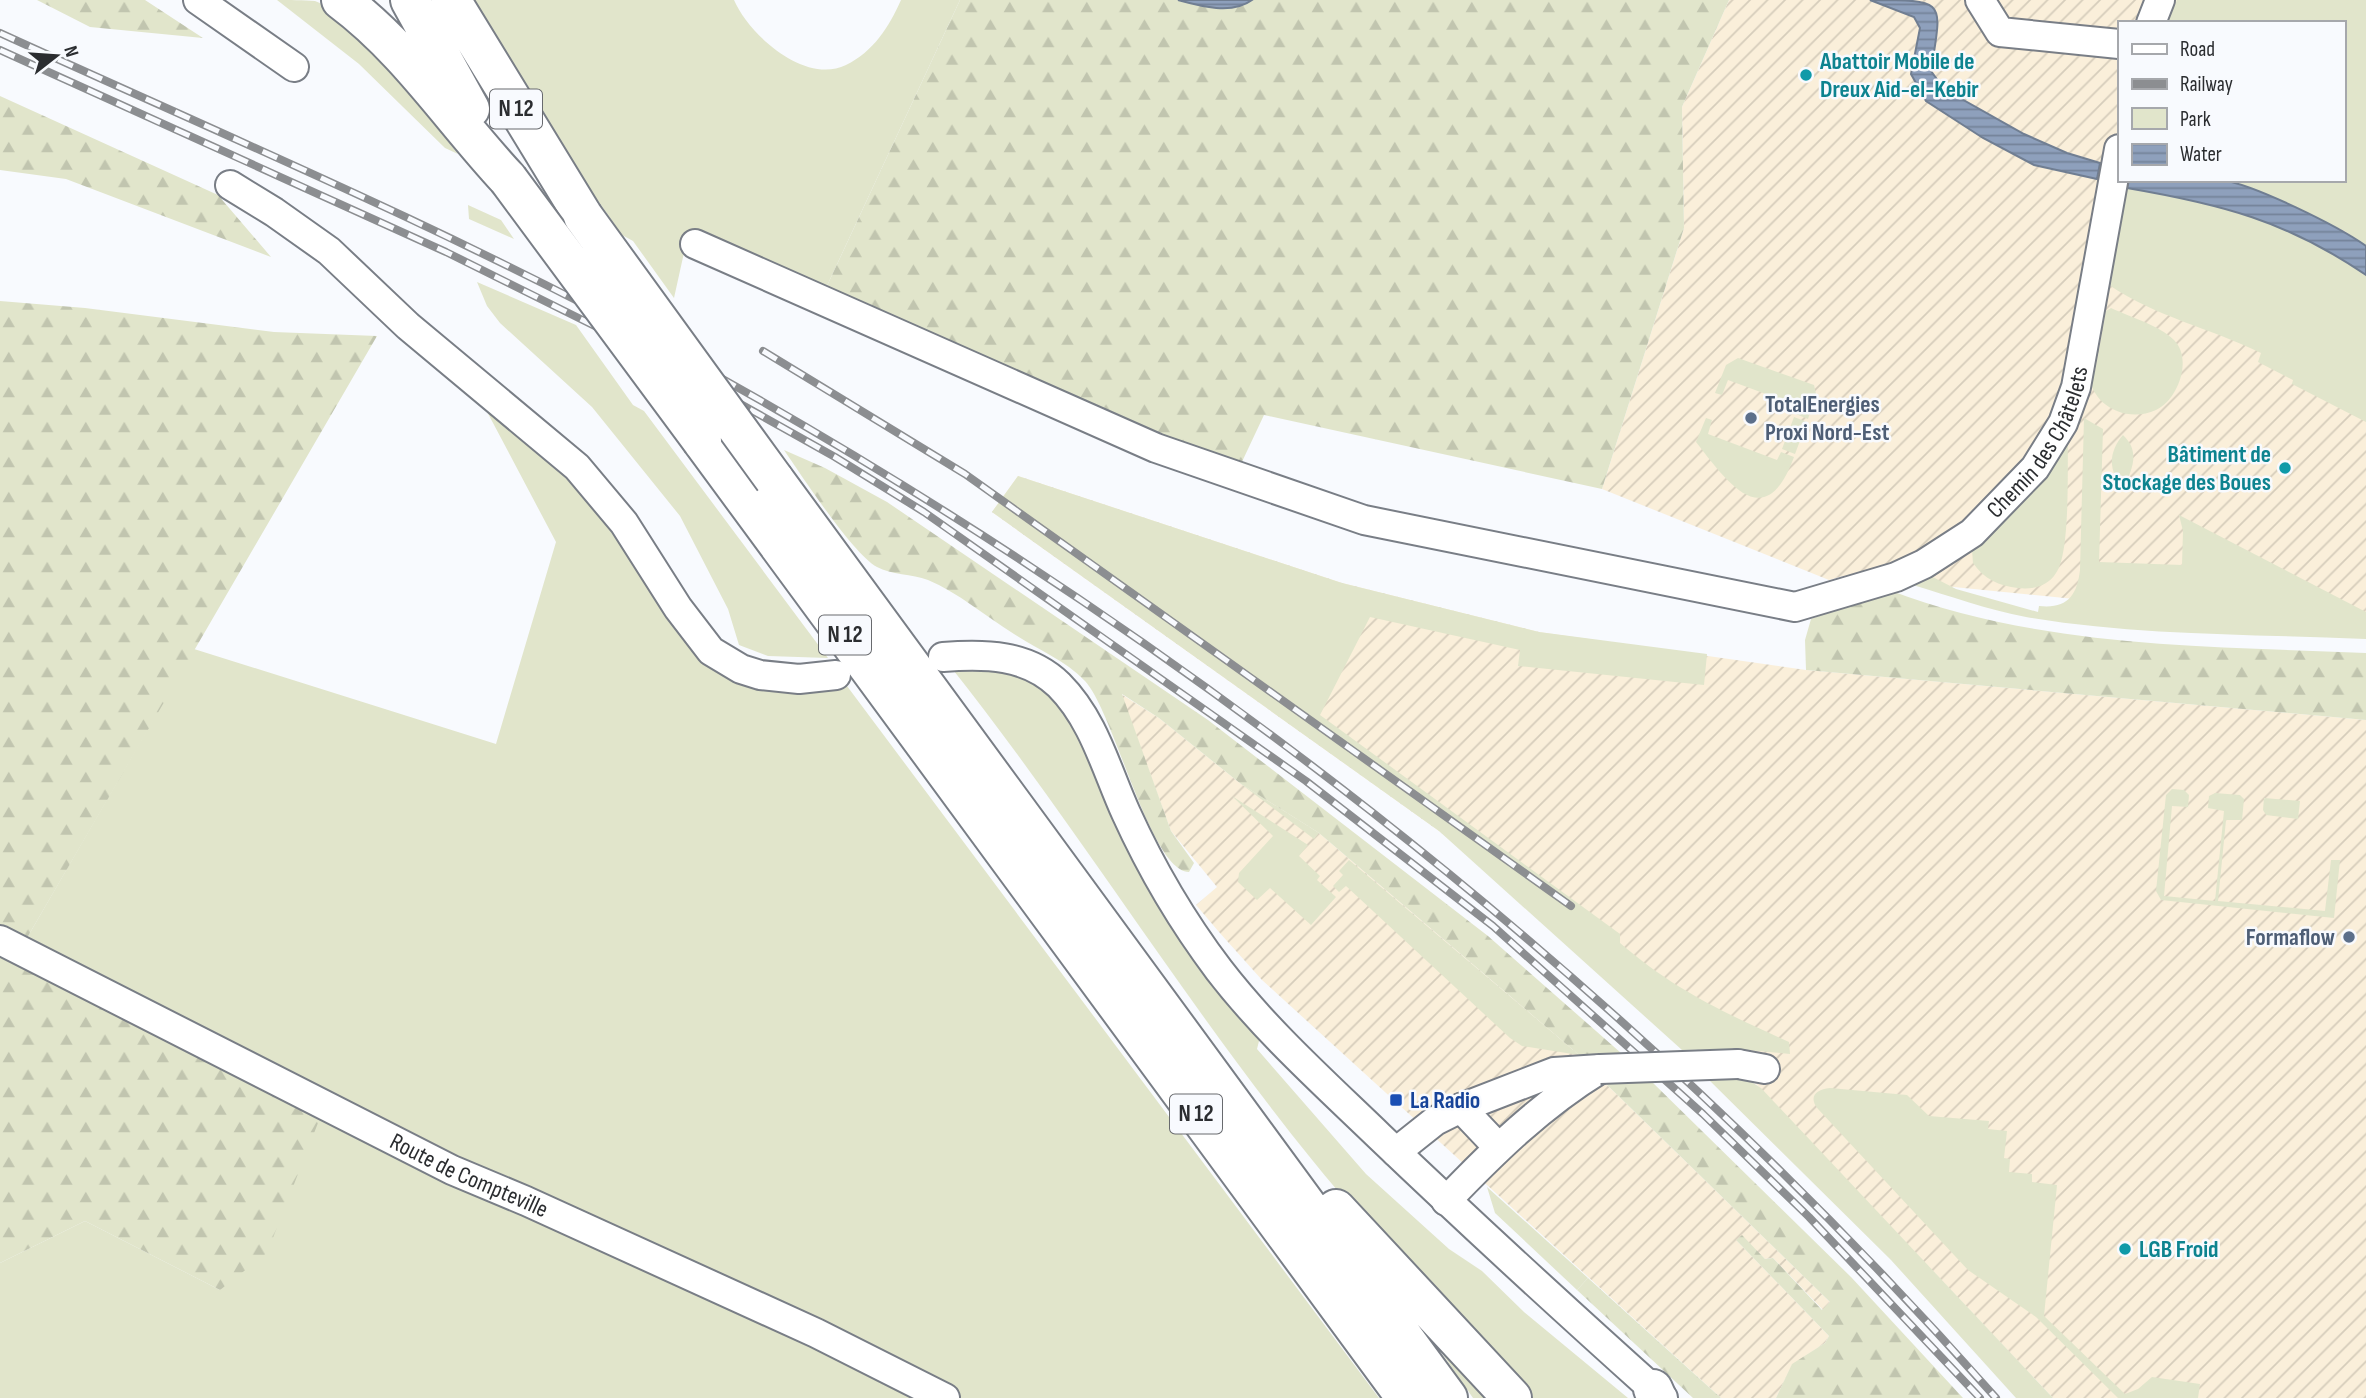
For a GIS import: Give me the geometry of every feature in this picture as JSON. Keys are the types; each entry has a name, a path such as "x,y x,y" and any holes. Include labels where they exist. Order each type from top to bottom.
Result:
{"highway":[{"path":"341,0 365,17 403,55 468,137 508,179"},
{"name":"N 12","path":"410,0 508,179 1406,1398"},
{"name":"N 12","path":"451,0 583,216 1448,1398"},
{"path":"1065,877 1206,1042 1342,1217 1513,1398"}],"street":[{"path":"198,0 294,67"},
{"path":"1980,0 2000,32 2118,44"},
{"path":"2152,21 2160,0"},
{"name":"Chemin des Châtelets","path":"695,244 1156,448 1364,520 1795,607 1878,583 1924,564 1972,533 2035,468 2063,423 2076,387 2116,167"},
{"path":"230,185 329,251 408,326 577,467 624,523 678,608 711,651 741,669 760,675 799,679 836,675"},
{"path":"943,657 975,654 1011,658 1041,672 1065,692 1083,715 1151,863 1218,968 1275,1035 1446,1201 1658,1395"},
{"name":"Route de Compteville","path":"0,940 452,1170 816,1333 945,1398"},
{"path":"1396,1152 1435,1121 1461,1108 1554,1072 1738,1064 1765,1069"},
{"path":"1446,1201 1498,1147 1573,1086 1600,1069"},
{"path":"1461,1108 1498,1147"}],"shaded area":[{"path":"1729,0 2366,0 2366,628 1843,576 1829,580 1602,489 1684,228 1682,107"},
{"path":"1018,476 1342,583 1539,632 1806,670 2366,720 2366,1398 2053,1398 1756,1084 1737,1078 1603,1081 1830,1302 1823,1310 1773,1258 1765,1259 1741,1236 1737,1241 1829,1336 1825,1343 1792,1365 1776,1398 1721,1398 1262,980 1219,932 1196,905 1217,887 1171,831 1121,694 1159,718 1241,784 1319,833 1579,1055 1709,1049 1439,831 992,512"}],"green space":[{"path":"37,0 145,0 203,38 90,27"},
{"path":"277,0 315,1 350,26 391,70 458,154 445,148 359,64"},
{"path":"474,0 734,0 752,28 780,53 813,68 830,69 856,60 872,46 891,20 901,0 960,0 826,288 728,252 689,230 674,298 633,241 622,235 565,154"},
{"path":"960,0 1178,0 1206,7 1226,8 1244,5 1252,0 1729,0 1682,107 1684,228 1602,489 1264,415 1240,466 1189,449 826,288"},
{"path":"2177,0 2366,0 2366,246 2345,231 2228,182 2345,182 2345,21 2168,21"},
{"path":"0,96 218,195 271,257 66,179 0,170"},
{"path":"2127,188 2193,201 2252,217 2309,241 2366,275 2366,422 2292,384 2293,380 2258,362 2261,353 2145,306 2109,285"},
{"path":"468,205 501,220 514,239 469,219"},
{"path":"477,282 576,325 633,405 644,411 828,658 768,656 739,645 728,609 680,516 592,407 500,323 487,306"},
{"path":"0,301 85,308 274,332 377,336 20,950 327,1100 267,1253 220,1290 85,1221 0,1263"},
{"path":"2111,308 2160,330 2180,348 2180,378 2171,398 2156,410 2144,414 2121,413 2102,402 2095,393 2089,371 2095,372 2106,311"},
{"path":"1738,358 1814,385 1816,394 1808,419 1796,414 1798,406 1728,380 1722,395 1715,393 1726,365"},
{"path":"484,406 570,475 602,512 701,654 844,682 1379,1398 0,1398 0,1263 85,1221 220,1290 20,950 194,649 496,744 556,542"},
{"path":"1794,417 1807,422 1795,454 1782,449"},
{"path":"1706,418 1712,420 1708,434 1777,460 1781,452 1794,457 1783,481 1771,494 1759,498 1746,494 1733,486 1721,473 1696,442"},
{"path":"2084,418 2103,429 2099,562 2182,565 2183,531 2179,515 2366,612 2366,639 2153,631 2068,623 1998,611 1913,585 1912,581 1927,574 1956,589 2038,612 2039,606 2057,605 2069,599 2076,587 2080,570"},
{"path":"2068,434 2066,528 2061,562 2056,573 2044,584 2029,588 2011,587 1992,581 1973,563 1972,550"},
{"path":"2123,435 2133,453 2132,466 2124,487 2115,475 2112,461 2115,448"},
{"path":"784,450 825,468 887,502 1208,720 1488,936 1621,1053 1579,1055 1319,833 1241,784 1159,718 1122,694 1171,831 1194,863 1189,872 1175,865 1147,820 1108,725 1085,681 1060,661 950,591 928,580 877,567 854,546"},
{"path":"1018,476 1342,583 1539,632 1707,654 1704,685 1518,666 1520,650 1370,617 1320,715 1620,934 1620,943 1641,960 1681,988 1789,1042 1790,1054 1737,1049 1682,1050 1439,831 992,512"},
{"path":"1889,590 1947,609 2064,634 2184,645 2366,653 2366,720 1806,670 1805,640 1811,619"},
{"path":"997,664 1052,691 1260,1037 1257,1049 1366,1174 1449,1249 1482,1271 1524,1312 1628,1398 1531,1398 1339,1192 1220,1039 1042,788 950,666"},
{"path":"1241,784 1319,833 1314,839"},
{"path":"2172,789 2184,790 2189,795 2188,807 2172,806 2164,896 2215,901 2224,811 2208,808 2209,796 2215,793 2240,795 2244,799 2242,820 2226,820 2218,901 2325,911 2331,860 2340,860 2334,918 2161,900 2156,891 2166,795"},
{"path":"1232,796 1308,845 1299,856 1320,876 1317,880 1336,897 1311,925 1270,888 1257,900 1238,882 1239,873 1273,836"},
{"path":"2264,798 2300,801 2298,819 2266,815 2263,810"},
{"path":"1349,860 1579,1055 1522,1046 1510,1038 1346,886 1339,892 1333,886 1343,875 1339,871"},
{"path":"1708,1079 1747,1079 1761,1088 2053,1398 2016,1398 1891,1260"},
{"path":"1602,1080 1650,1080 1851,1277 1963,1398 1776,1398 1792,1364 1825,1343 1829,1336 1736,1240 1742,1235 1765,1259 1773,1258 1822,1310 1830,1302"},
{"path":"1830,1088 1907,1095 1929,1116 1989,1121 1988,1129 2007,1131 2004,1158 2010,1159 2009,1172 2032,1174 2032,1182 2057,1185 2044,1316 2125,1394 2138,1389 2152,1377 2200,1384 2198,1398 2118,1398 2036,1317 1968,1270 1818,1109 1814,1101 1815,1094"},
{"path":"1487,1187 1588,1278 1577,1290 1495,1213"},
{"path":"1588,1278 1721,1398 1693,1398 1577,1290"},
{"path":"1432,1339 1500,1398 1473,1398"}],"water":[{"path":"1178,0 1252,0 1244,5 1226,8 1206,7"},
{"path":"1870,0 1914,1 1934,9 1937,30 1931,71 1944,89 2024,134 2067,153 2100,163 2097,179 2034,165 1983,138 1926,101 1911,74 1920,28 1914,17"},
{"path":"2128,182 2237,183 2317,218 2366,246 2366,275 2309,241 2252,217 2193,201 2127,188"}],"railway":[{"path":"0,33 412,220 654,341 840,447 1022,561 1199,682 1371,811 1537,948 1697,1091 1850,1241 1996,1398"},
{"path":"0,50 446,252 653,355 835,457 924,512 1306,781 1493,926 1703,1114 1809,1217 1980,1398"},
{"path":"763,351 965,474 1571,906"}],"place":[{"name":"Abattoir Mobile de Dreux Aid-el-Kebir","path":"1806,75"},
{"name":"TotalEnergies Proxi Nord-Est","path":"1751,418"},
{"name":"Bâtiment de Stockage des Boues","path":"2285,468"},
{"name":"Formaflow","path":"2349,937"},
{"name":"La Radio","path":"1396,1100"},
{"name":"LGB Froid","path":"2125,1249"}]}
